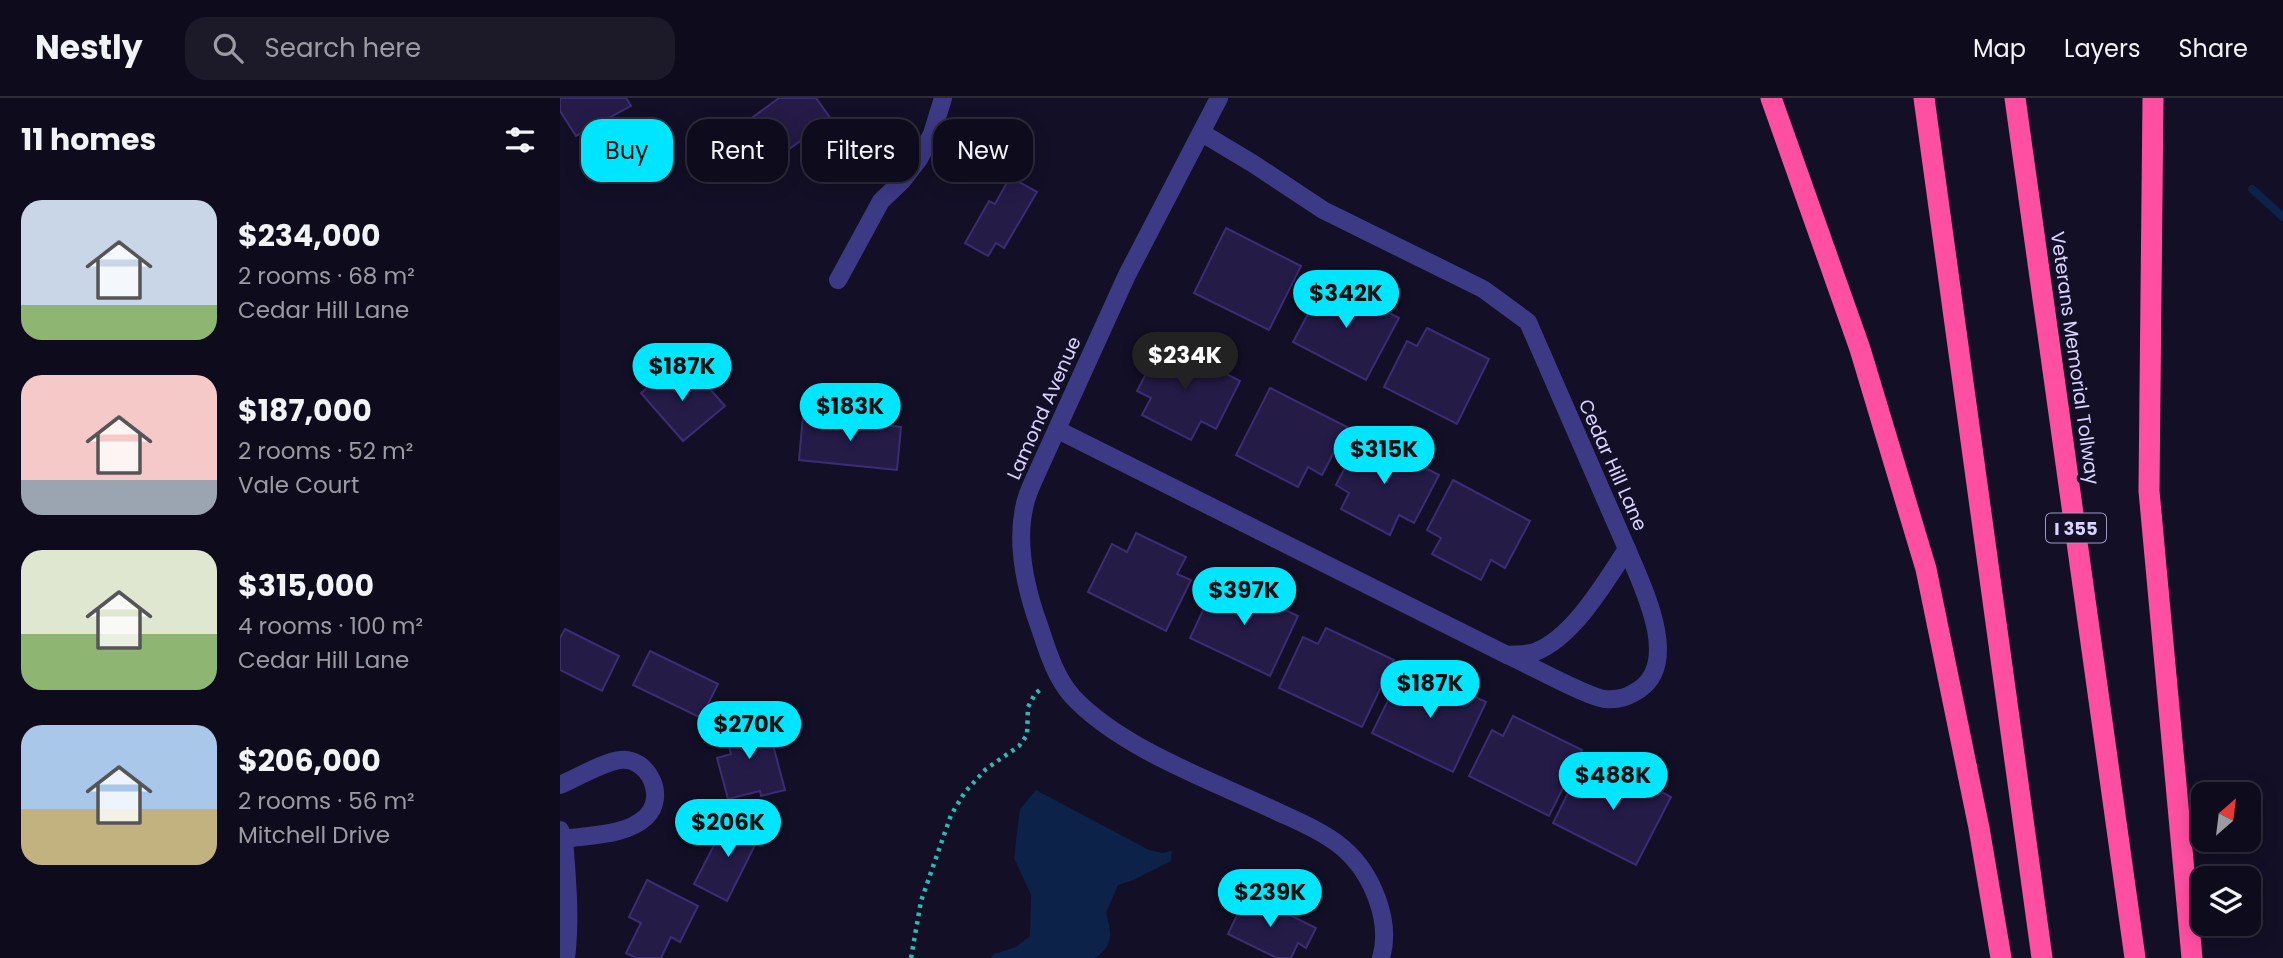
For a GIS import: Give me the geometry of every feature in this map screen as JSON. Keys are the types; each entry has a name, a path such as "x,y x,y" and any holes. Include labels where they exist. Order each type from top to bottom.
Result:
{"highway":[{"path":"1771,98 1860,349 1926,569 1971,787 2001,958"},
{"path":"1924,98 2042,958"},
{"name":"Veterans Memorial Tollway","path":"2015,98 2135,958"},
{"path":"2153,98 2149,491 2192,958"}],"street":[{"path":"838,280 881,201 902,181 919,159 932,135 943,98"},
{"name":"Lamond Avenue","path":"1219,98 1127,275 1024,505 1021,539 1026,584 1049,657 1071,695 1106,725 1150,752 1314,829 1343,848 1362,868 1385,926 1381,958"},
{"name":"Cedar Hill Lane","path":"1202,133 1322,210 1483,289 1528,323 1627,549 1578,618 1552,642 1534,652 1507,655"},
{"path":"1058,430 1507,655 1603,699 1626,698 1646,684 1656,666 1658,651 1654,619 1627,549"},
{"path":"560,785 619,760 636,762 649,772 654,787 654,801 648,815 636,824 618,831 562,835 569,902 566,958"}],"path":[{"path":"911,958 921,901 951,815 965,792 986,769 1019,746 1027,735 1028,707 1035,694 1059,674"}],"water":[{"path":"1036,790 1149,850 1162,853 1172,851 1171,861 1118,885 1106,913 1110,938 1106,948 1095,958 991,958 994,954 1016,947 1030,936 1031,895 1014,858 1020,809"}],"building":[{"path":"560,98 626,98 631,106 607,119 581,119 581,133 576,136 560,111"},
{"path":"779,98 816,98 831,119 802,119 802,140 788,150 788,119 750,119"},
{"path":"1007,182 1019,182 1037,192 1004,248 996,243 988,256 965,243 989,201 995,204"},
{"path":"1226,228 1301,266 1269,330 1194,293"},
{"path":"1326,280 1399,318 1366,380 1293,342"},
{"path":"1427,328 1489,359 1457,424 1384,387 1407,341 1417,346"},
{"path":"1163,341 1240,381 1216,429 1201,421 1191,440 1142,415 1151,398 1137,391"},
{"path":"671,367 689,387 700,378 725,406 683,441 641,393"},
{"path":"1270,388 1347,427 1322,475 1308,467 1298,487 1236,455"},
{"path":"803,416 901,427 897,470 799,460"},
{"path":"1362,435 1439,475 1414,523 1399,515 1390,535 1341,509 1349,493 1336,485"},
{"path":"1453,480 1530,521 1505,568 1491,560 1481,580 1432,554 1441,538 1427,530"},
{"path":"1136,533 1186,557 1177,574 1191,580 1166,631 1088,592 1112,544 1127,552"},
{"path":"1218,578 1298,616 1270,676 1190,638"},
{"path":"1326,628 1394,660 1362,727 1279,688 1303,637 1318,644"},
{"path":"565,629 619,656 602,691 560,670 560,638"},
{"path":"650,651 718,684 701,718 633,685"},
{"path":"1420,671 1486,702 1453,772 1372,733 1397,682 1412,689"},
{"path":"756,715 764,747 773,745 785,790 761,796 760,791 728,799 717,758 731,754 723,724"},
{"path":"1513,716 1582,750 1549,816 1469,776 1492,730 1503,736"},
{"path":"1605,763 1671,797 1636,865 1553,823 1579,771 1596,779"},
{"path":"729,816 761,833 727,901 694,884"},
{"path":"647,880 698,906 680,942 671,937 661,958 636,958 626,953 641,923 629,917"},
{"path":"1247,894 1316,928 1306,948 1298,943 1291,958 1277,958 1228,934"}],"waterway":[{"path":"2252,189 2283,217"}]}
